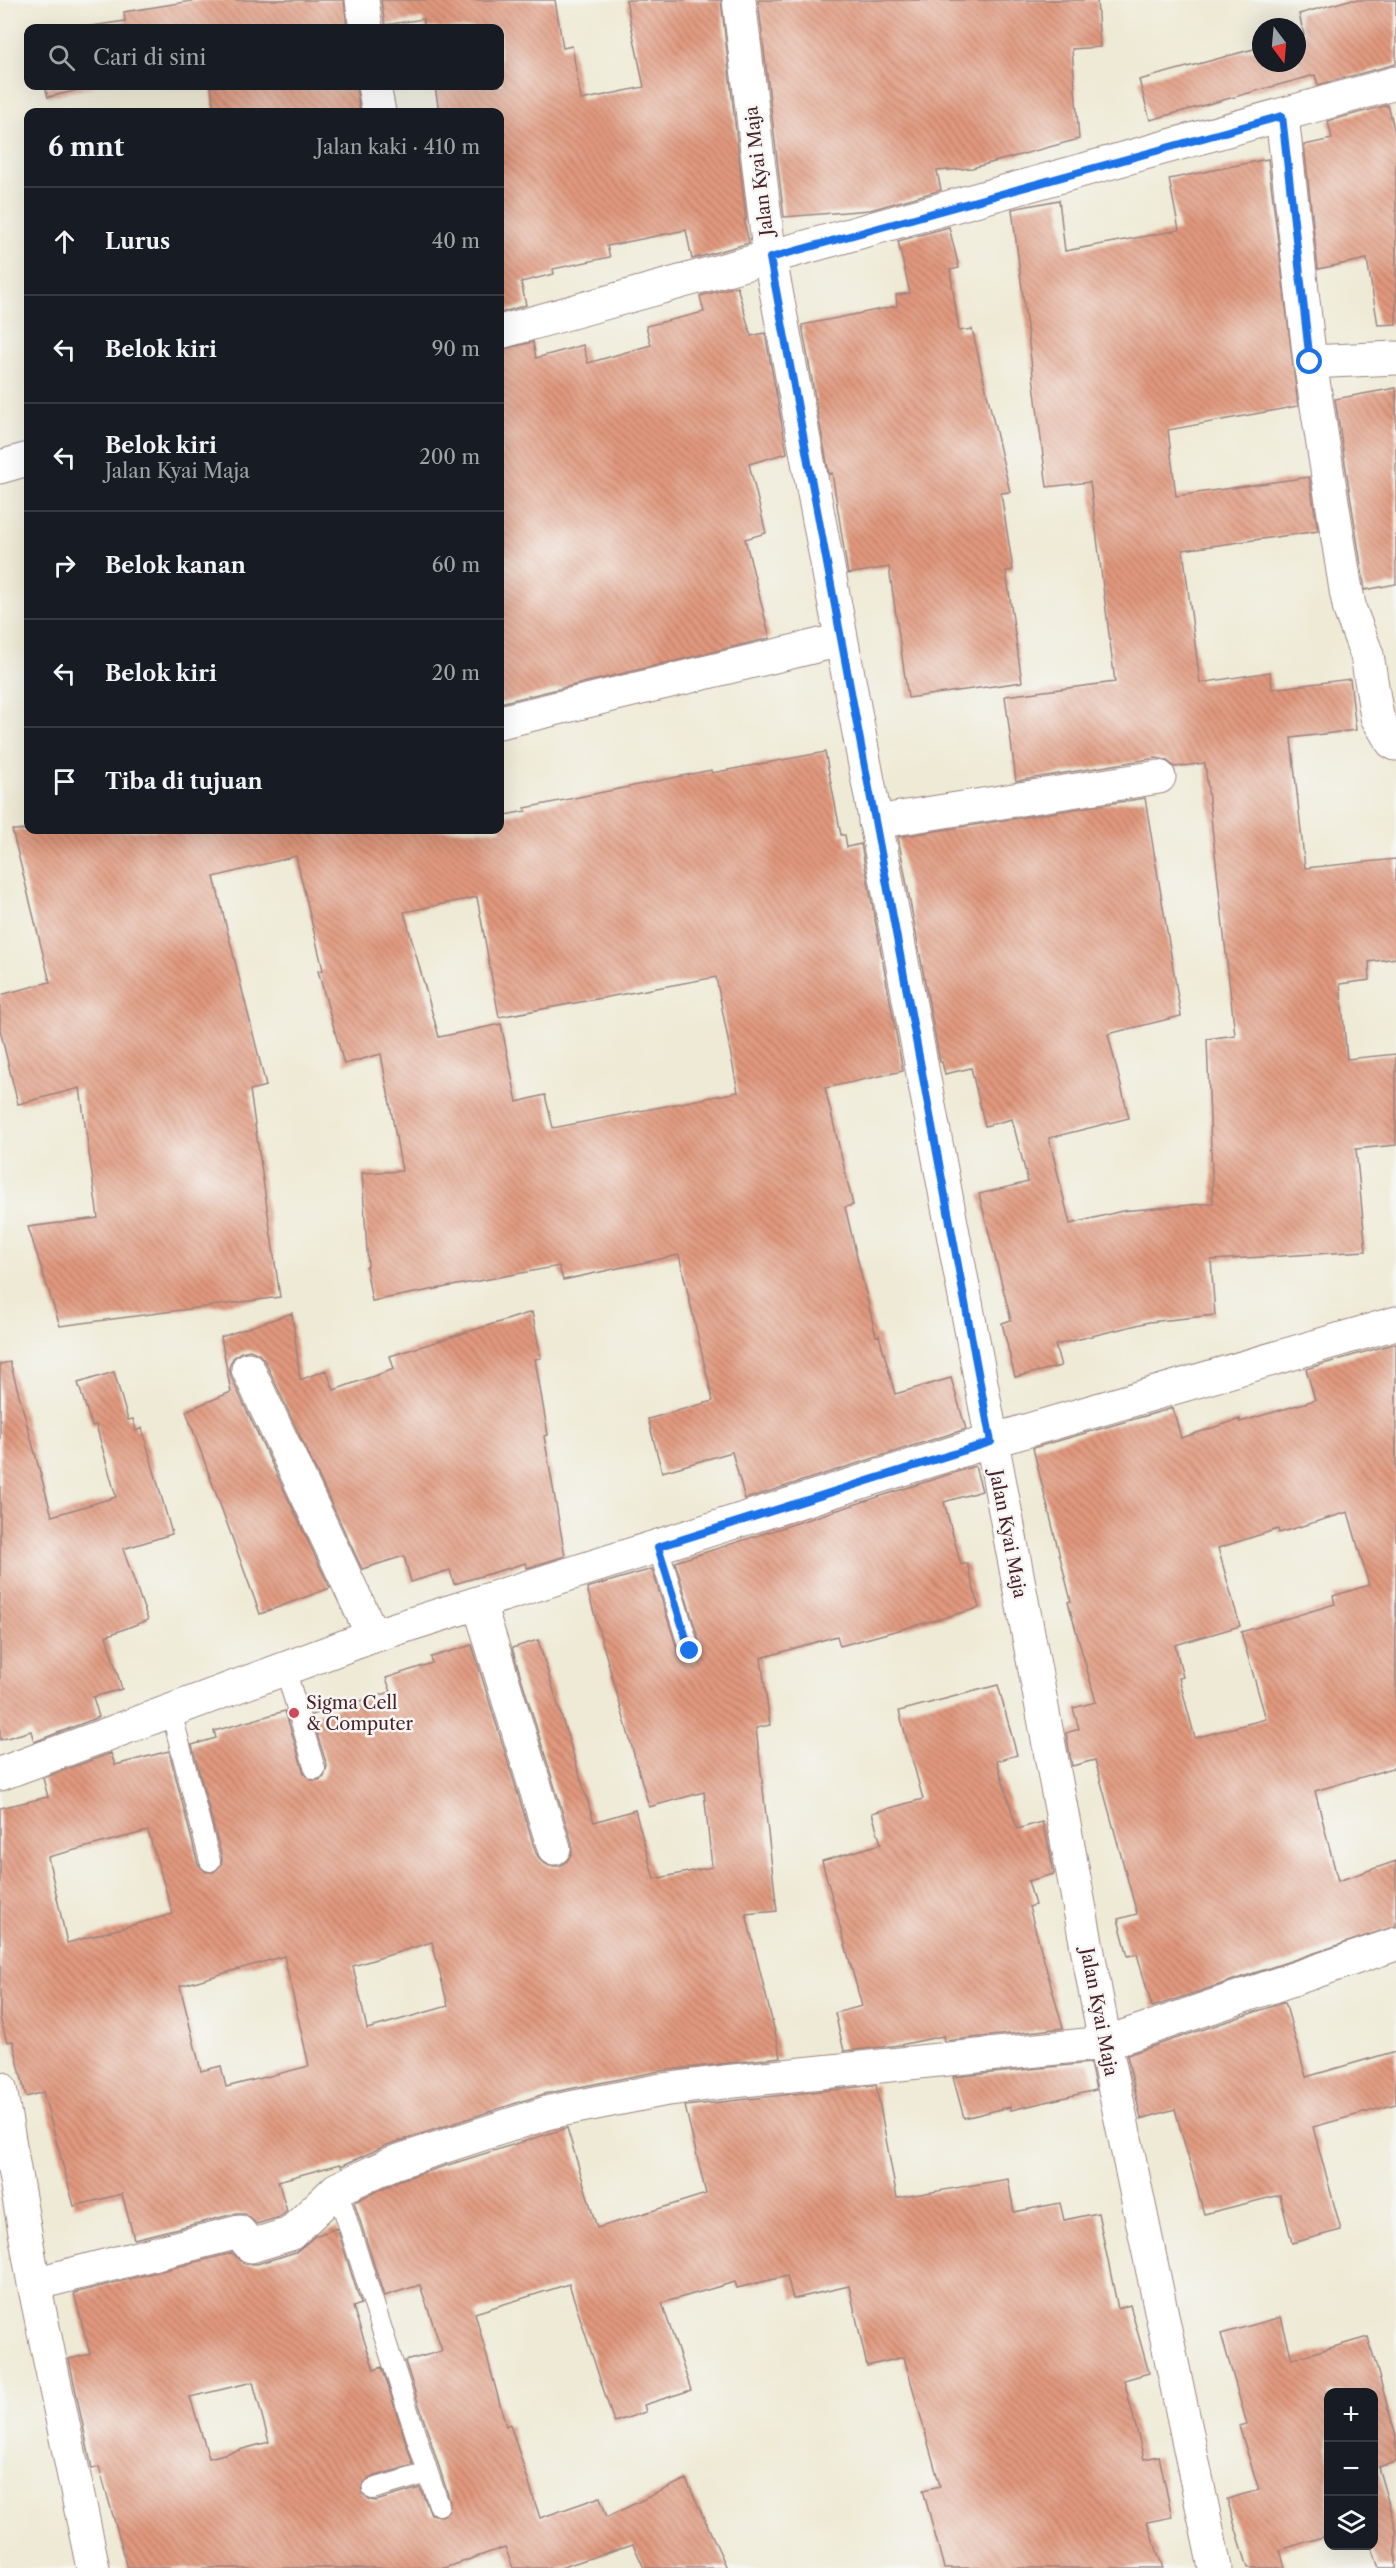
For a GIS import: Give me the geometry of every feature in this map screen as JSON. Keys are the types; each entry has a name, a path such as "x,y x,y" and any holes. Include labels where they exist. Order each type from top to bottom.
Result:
{"street":[{"path":"362,0 365,24"},
{"name":"Jalan Kyai Maja","path":"739,0 770,258 1105,2043 1215,2568"},
{"path":"504,331 1396,83"},
{"path":"376,90 378,108"},
{"path":"1282,116 1310,362 1350,610 1367,655 1377,717 1392,742 1396,744"},
{"path":"1310,362 1396,358"},
{"path":"0,467 24,460"},
{"path":"504,721 841,640"},
{"path":"875,822 1159,777"},
{"path":"0,1774 373,1636 991,1442 1396,1323"},
{"path":"248,1369 373,1636"},
{"path":"479,1603 554,1848"},
{"path":"34,2284 239,2232 251,2246 290,2234 337,2189 393,2163 550,2112 662,2090 1105,2043 1396,1944"},
{"path":"0,2088 34,2284 93,2568"}],"lane":[{"path":"658,1547 690,1651"},
{"path":"285,1668 315,1769"},
{"path":"171,1711 210,1861"},
{"path":"337,2189 439,2505"},
{"path":"373,2489 428,2473"}],"building":[{"path":"198,0 344,0 347,24 105,24 125,21 124,12"},
{"path":"381,0 555,0 563,48 572,46 581,100 644,87 626,0 721,0 746,220 744,220 749,243 692,259 686,230 607,246 610,257 553,269 554,274 521,282 526,305 504,312 504,108 438,108 436,90 504,90 504,24 424,24 423,19 385,24"},
{"path":"758,0 1097,0 1100,47 1072,49 1079,139 972,168 937,171 941,190 870,210 784,217"},
{"path":"1349,0 1396,0 1396,64 1318,85 1315,75 1150,120 1139,80 1252,49 1252,72 1306,72 1306,18 1300,18 1299,14"},
{"path":"46,90 79,90 48,97"},
{"path":"211,90 357,90 359,108 214,108"},
{"path":"1388,105 1396,136 1396,324 1378,325 1367,259 1318,269 1304,145 1332,139 1328,121"},
{"path":"1268,159 1298,406 1168,430 1176,496 1309,477 1318,531 1183,550 1200,683 1270,672 1272,689 1350,679 1356,730 1291,738 1305,868 1396,859 1396,958 1369,962 1370,980 1340,984 1347,1059 1396,1054 1396,1145 1356,1149 1366,1251 1211,1260 1215,1315 1149,1322 1055,1345 1061,1366 1015,1377 1002,1323 1011,1320 979,1194 1028,1182 1012,1119 985,1126 971,1068 945,1074 942,1062 940,1062 898,837 1145,798 1181,1016 1108,1034 1129,1118 1049,1138 1070,1224 1122,1211 1213,1203 1207,1039 1235,1035 1205,763 1175,767 1166,760 1156,758 1016,781 1005,696 1115,682 1090,482 1047,487 1012,209 1059,200 1065,251 1179,230 1169,179"},
{"path":"949,227 959,268 950,270 959,331 972,329 1010,492 1001,493 1013,570 1006,571 1022,682 908,698 889,567 848,574 832,473 829,474 802,325 897,306 896,295 910,293 898,241"},
{"path":"737,286 751,336 765,333 787,453 749,464 766,533 745,539 770,638 504,702 504,349 533,342 536,358 583,345 588,363 651,345 646,326 704,312 700,296"},
{"path":"1396,388 1396,584 1365,590 1335,399"},
{"path":"825,752 841,835 845,835 847,847 861,844 903,1071 825,1088 853,1205 845,1207 876,1336 879,1335 895,1394 951,1378 966,1429 745,1499 732,1452 662,1472 648,1419 713,1401 679,1255 563,1280 559,1266 372,1301 366,1267 368,1266 362,1173 402,1171 381,1054 344,1064 318,971 323,970 296,856 214,877 266,1086 250,1090 280,1297 60,1326 28,1227 98,1218 80,1088 18,1104 0,1030 0,995 50,982 12,830 24,830 24,834 504,834 504,815 526,811 525,808 711,770 712,773","holes":["477,897 499,1017 716,977 738,1092 553,1128 545,1095 517,1102 501,1024 439,1037 404,912"]},
{"path":"532,1312 541,1358 535,1359 548,1435 544,1436 565,1556 527,1568 526,1563 454,1584 450,1570 411,1582 404,1556 362,1569 265,1361 259,1354 250,1350 241,1352 233,1358 229,1367 231,1377 330,1588 260,1614 186,1411 231,1392 221,1337 292,1313 300,1380 326,1370 334,1390 394,1369 390,1356"},
{"path":"1396,1343 1396,1767 1315,1791 1338,1881 1396,1861 1396,1926 1152,2007 1137,1954 1128,1956 1118,1919 1137,1914 1095,1760 1072,1766 1066,1733 1079,1729 1073,1708 1096,1702 1068,1602 1071,1601 1033,1448 1173,1408 1181,1438 1240,1419 1240,1422 1315,1400 1306,1369","holes":["1348,1512 1369,1585 1333,1596 1335,1604 1241,1632 1266,1719 1195,1738 1179,1678 1183,1677 1175,1645 1240,1626 1218,1548 1278,1529 1279,1533"]},
{"path":"10,1362 52,1516 116,1497 96,1425 92,1426 78,1383 114,1372 128,1420 133,1419 136,1431 142,1428 172,1534 123,1549 148,1620 106,1636 122,1689 93,1697 99,1717 34,1742 31,1731 0,1740 0,1364"},
{"path":"975,1466 982,1491 944,1502 961,1565 967,1563 979,1608 840,1646 837,1636 761,1658 770,1725 756,1728 777,1911 746,1914 781,2057 660,2071 544,2094 387,2145 341,2166 340,2164 278,2181 287,2211 280,2217 257,2224 245,2214 234,2214 134,2239 122,2194 74,2206 43,2092 26,2097 13,2041 7,2042 0,2018 0,1808 48,1797 43,1778 111,1753 115,1765 169,1751 198,1864 206,1872 214,1872 221,1865 222,1858 192,1745 216,1738 214,1731 285,1711 304,1773 312,1780 319,1780 324,1777 327,1766 311,1715 391,1692 386,1678 432,1663 431,1657 472,1645 536,1853 541,1861 549,1866 560,1866 572,1853 572,1843 512,1648 538,1640 594,1822 635,1810 654,1879 712,1867 704,1792 649,1807 587,1588 652,1569 679,1655 687,1662 694,1662 701,1654 701,1647 675,1562","holes":["148,1831 173,1914 67,1943 48,1857","432,1942 448,2006 367,2029 353,1966","284,1956 309,2066 226,2087 221,2066 201,2071 180,1986"]},
{"path":"998,1685 1017,1755 997,1761 1017,1829 1042,1822 1049,1847 1054,1874 1028,1881 1035,1905 1029,1907 1063,2028 944,2041 943,2036 900,2045 844,2051 835,2013 862,2006 822,1861 881,1844 872,1813 923,1799 899,1711"},
{"path":"1285,2002 1306,2077 1396,2051 1396,2104 1313,2127 1341,2230 1292,2243 1280,2195 1204,2214 1175,2109 1141,2119 1127,2055"},
{"path":"1090,2063 1096,2090 1011,2110 1010,2107 964,2118 953,2077"},
{"path":"876,2085 897,2198 1008,2179 1014,2212 1060,2203 1064,2220 1098,2213 1118,2309 1130,2305 1149,2373 1124,2380 1144,2459 1159,2456 1172,2517 1147,2522 1163,2568 944,2568 923,2490 940,2486 904,2357 867,2366 849,2286 793,2299 787,2276 737,2288 735,2282 662,2303 691,2390 644,2405 646,2412 614,2422 569,2284 475,2313 506,2426 510,2424 540,2518 600,2497 607,2517 686,2479 727,2568 644,2568 633,2544 560,2568 513,2568 505,2547 445,2568 128,2568 99,2467 92,2469 69,2359 90,2354 74,2293 232,2253 245,2264 257,2264 296,2252 315,2236 337,2228 361,2304 353,2307 374,2370 382,2367 413,2465 369,2478 362,2486 362,2493 370,2500 376,2501 420,2488 431,2514 442,2516 448,2512 450,2501 405,2361 442,2351 420,2285 384,2296 354,2202 400,2180 567,2128 597,2228 706,2194 685,2106","holes":["253,2382 269,2442 209,2458 190,2397"]},
{"path":"1281,2317 1292,2359 1368,2337 1396,2436 1396,2462 1378,2467 1378,2388 1324,2388 1324,2537 1280,2550 1285,2568 1248,2568 1227,2499 1259,2490 1239,2426 1247,2424 1221,2334"},
{"path":"1378,2467 1396,2529 1396,2568 1379,2568 1372,2550 1378,2550"}],"place":[{"name":"Sigma Cell & Computer","path":"294,1713"}],"route":[{"path":"690,1651 658,1547 991,1442 770,258 1282,116 1310,362"}]}
